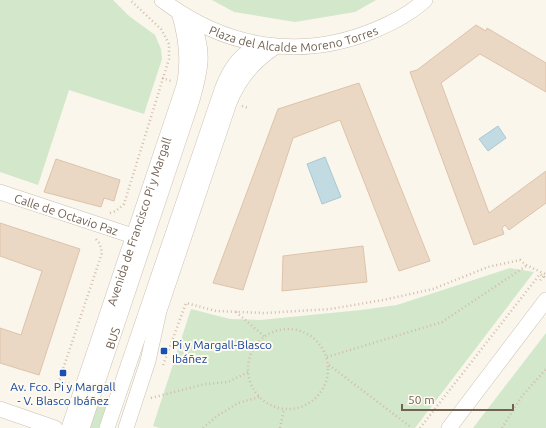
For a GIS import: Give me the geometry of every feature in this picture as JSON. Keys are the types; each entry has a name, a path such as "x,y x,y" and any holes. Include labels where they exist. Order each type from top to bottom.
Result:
{"street":[{"name":"Plaza del Alcalde Moreno Torres","path":"162,0 185,16 231,38 259,45 288,47 324,45 358,37 390,24 420,5 425,0"},
{"name":"Avenida de Francisco Pi y Margall","path":"69,428 184,86 187,73 185,16"},
{"name":"BUS","path":"82,428 190,108 200,73 200,48 195,29 185,16"},
{"name":"BUS","path":"107,428 223,87 232,69 241,57 259,45"},
{"path":"126,428 148,361 155,325 161,305 233,92 253,66 275,46"},
{"name":"Calle de Octavio Paz","path":"0,192 133,236"},
{"path":"449,428 546,300"},
{"path":"0,410 55,428"}],"path":[{"path":"104,214 116,211 124,204 169,59 170,44 161,29 130,0"},
{"path":"94,237 100,244 102,252 95,274"},
{"path":"162,369 186,303 216,311 236,312 265,313 330,309 383,300 433,289 488,267 520,260 526,266 534,268 545,274 545,277"},
{"path":"327,357 442,322 526,266"},
{"path":"420,428 540,274 545,277"},
{"path":"539,282 545,277"},
{"path":"236,312 264,336"},
{"path":"288,328 301,330 312,336 321,345 329,365 328,377 324,388 316,398 307,405 284,409 271,405 259,397 252,386 248,372 249,359 254,346 264,336 275,330 288,328"},
{"path":"329,365 412,428"},
{"path":"502,428 522,396 546,369"},
{"path":"151,398 205,384 228,382 248,372"},
{"path":"149,404 154,391"},
{"path":"203,428 217,416 238,403 259,397"},
{"path":"280,428 284,409"}],"green space":[{"path":"0,0 113,0 129,16 155,35 161,49 162,59 144,114 69,90 38,185 0,172"},
{"path":"212,0 376,0 355,12 295,22 234,12"},
{"path":"510,268 534,272 415,428 160,428 153,426 191,309 230,319 260,320 361,310 397,305"},
{"path":"546,333 546,428 473,428"},
{"path":"94,402 110,408 102,428 86,428"}],"water":[{"path":"498,126 506,138 488,151 479,139"},
{"path":"325,157 341,197 322,204 307,164"}],"building":[{"path":"476,25 486,31 487,28 546,63 546,92 480,54 441,83 489,213 546,171 546,203 509,230 505,225 502,228 504,234 474,245 410,72 417,70"},
{"path":"359,83 430,261 399,271 340,120 293,138 243,290 213,283 278,109"},
{"path":"56,159 120,180 114,201 104,198 101,207 44,192"},
{"path":"0,223 80,249 39,375 0,363 0,328 21,335 42,271 0,256"},
{"path":"363,246 367,282 282,291 283,256"}],"place":[{"name":"Pi y Margall-Blasco Ibáñez","path":"164,351"},
{"name":"Av. Fco. Pi y Margall - V. Blasco Ibáñez","path":"63,373"}]}
